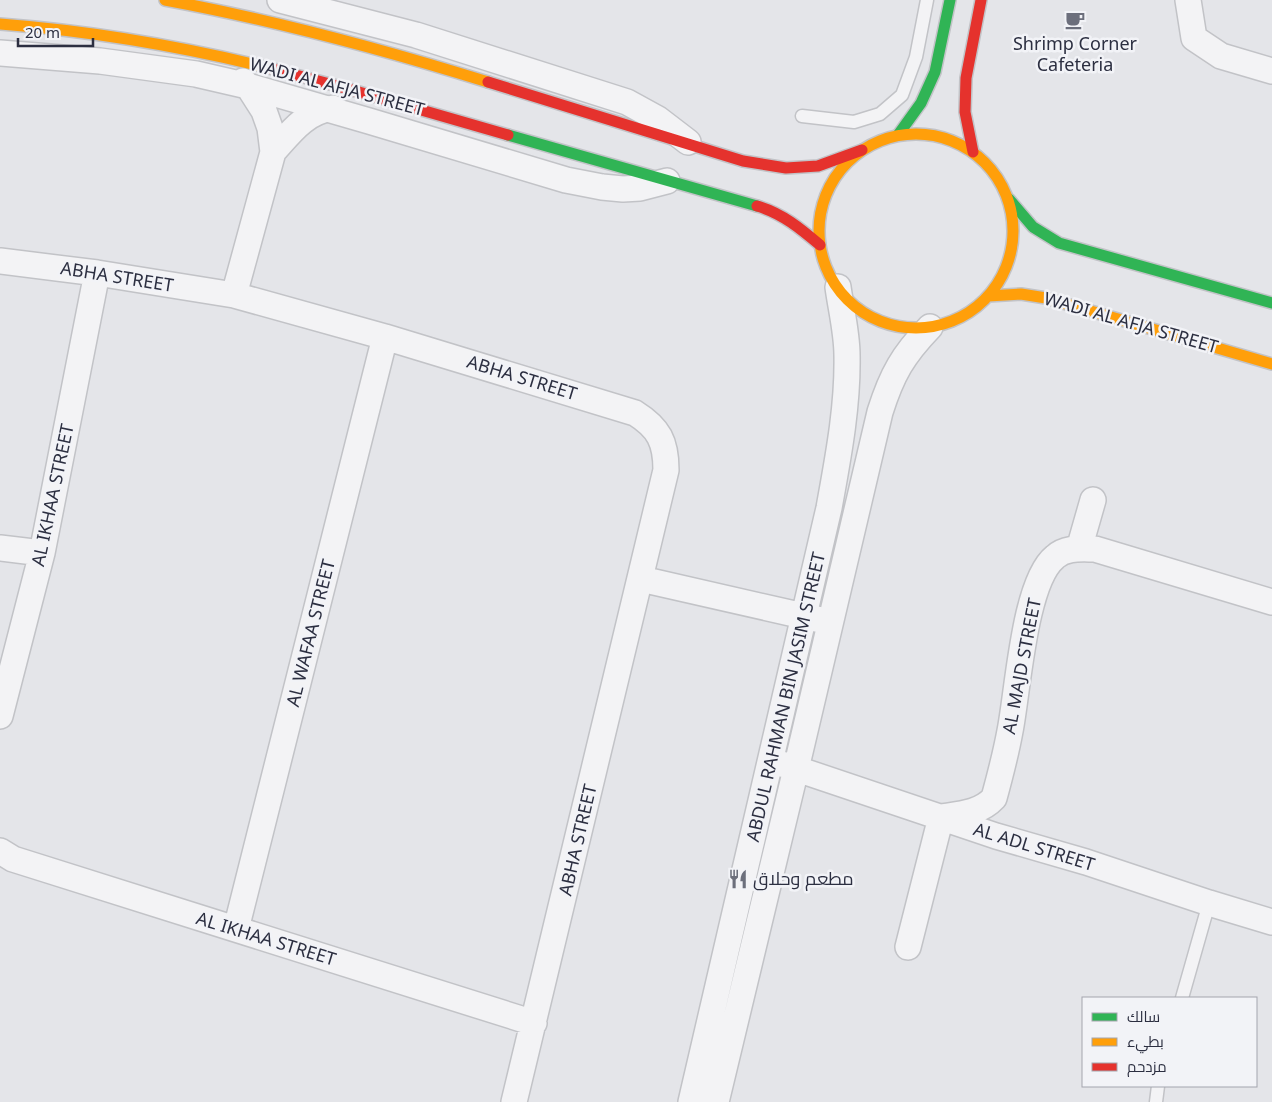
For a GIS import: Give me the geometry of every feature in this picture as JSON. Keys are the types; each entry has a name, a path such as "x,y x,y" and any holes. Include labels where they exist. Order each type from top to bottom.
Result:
{"main road":[{"path":"165,0 219,10 278,12"},
{"path":"898,135 921,103 935,72 950,0"},
{"path":"973,152 964,112 966,78 981,0"},
{"name":"WADI AL AFJA STREET","path":"0,24 95,32 217,56 328,82 767,209 798,226 820,245"},
{"path":"690,144 743,161 786,168 818,166 898,135 924,134 950,140 973,152 994,171 1007,196 1014,222 1012,249 1004,274 988,296 961,317 930,327 903,327 877,320 855,306 838,287 826,267 820,245 820,218 827,192 842,168 862,150"},
{"path":"1007,196 1033,227 1059,243 1272,303"},
{"name":"WADI AL AFJA STREET","path":"988,296 1021,294 1046,298 1272,364"}],"street":[{"path":"239,0 278,12 416,35 627,102 658,119 690,144"},
{"path":"1188,0 1194,38 1221,56 1272,71"},
{"name":"WADI AL AFJA STREET","path":"0,52 100,61 196,74 248,86 566,180 602,187 640,188 667,181"},
{"path":"217,56 248,86 264,111 270,128 273,152 234,295"},
{"path":"273,152 302,121 308,116 324,109 393,101"},
{"name":"ABHA STREET","path":"0,261 97,273 234,295 385,337 635,413 649,422 661,437 666,452 666,470 514,1102"},
{"name":"AL IKHAA STREET","path":"0,716 42,553 97,273"},
{"name":"ABDUL RAHMAN BIN JASIM STREET","path":"691,1102 829,508 846,393 847,354 838,287"},
{"name":"ABDUL RAHMAN BIN JASIM STREET","path":"716,1102 887,388 898,366 913,345 930,327"},
{"name":"AL WAFAA STREET","path":"236,929 385,337"},
{"path":"1079,549 1093,500"},
{"path":"0,548 42,553"},
{"name":"AL MAJD STREET","path":"941,816 974,812 988,805 994,798 1010,730 1015,687 1026,628 1038,582 1044,569 1055,556 1073,549 1095,550 1272,602"},
{"path":"641,578 831,622"},
{"name":"AL ADL STREET","path":"771,760 996,836 1086,862 1272,922"},
{"path":"908,947 941,816"},
{"name":"AL IKHAA STREET","path":"0,851 13,859 534,1022"}],"lane":[{"path":"802,116 854,122 880,114 902,95 916,57 927,0"},
{"path":"1182,997 1209,903"},
{"path":"1156,1102 1158,1087"}],"traffic: fast":[{"path":"898,135 921,103 935,72 950,0"},
{"path":"508,135 757,206"},
{"path":"1009,199 1033,227 1059,243 1272,303"}],"traffic: slow":[{"path":"165,0 328,36 488,82"},
{"path":"0,24 135,40 269,68"},
{"path":"916,134 935,136 962,146 977,156 991,170 1005,194 1011,212 1013,231 1011,250 1001,277 991,292 977,306 953,320 935,326 916,328 897,326 870,316 855,306 841,292 827,268 821,250 819,231 821,212 831,185 841,170 855,156 879,142 897,136 916,134"},
{"path":"988,296 1021,294 1046,298 1272,364"}],"traffic: jam":[{"path":"973,152 965,112 966,78 981,0"},
{"path":"269,68 508,135"},
{"path":"488,82 743,161 786,168 818,166 862,150"},
{"path":"757,206 783,217 820,245"}],"place":[{"name":"Shrimp Corner Cafeteria","path":"1075,20"},
{"name":"مطعم وحلاق","path":"738,879"}]}
